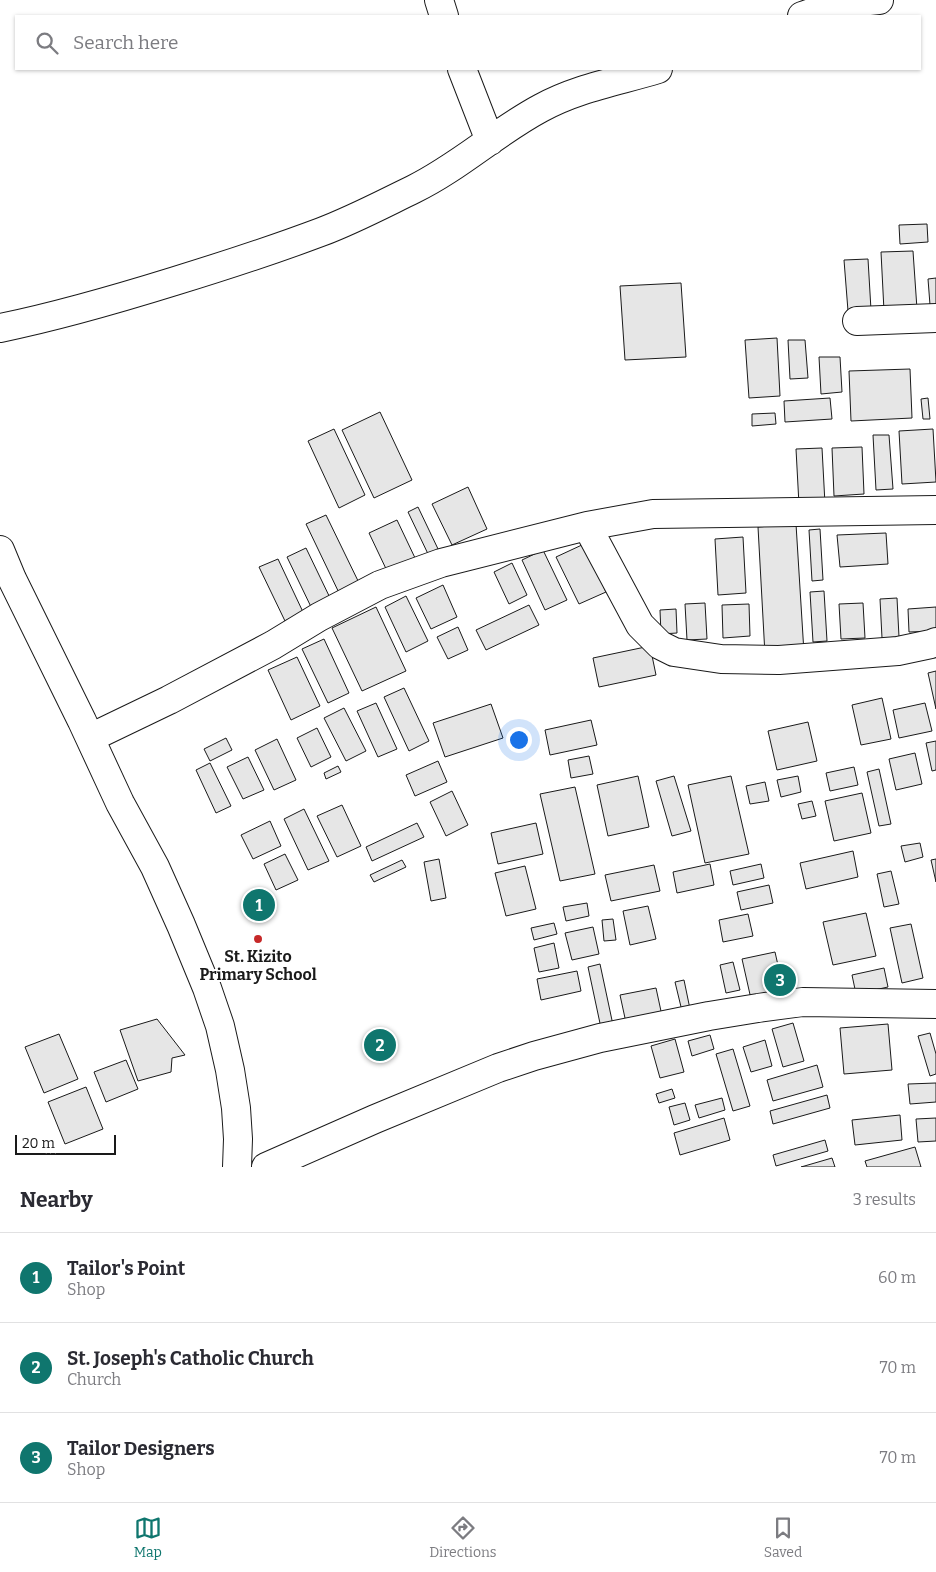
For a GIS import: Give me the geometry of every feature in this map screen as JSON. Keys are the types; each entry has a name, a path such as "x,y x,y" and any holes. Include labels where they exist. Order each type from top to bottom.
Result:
{"street":[{"path":"439,0 444,15"},
{"path":"805,15 852,2 879,0"},
{"path":"462,70 490,141"},
{"path":"0,328 86,308 202,272 322,231 420,186 540,108 566,96 593,87 654,70"},
{"path":"857,321 936,318"},
{"path":"90,738 169,700 273,645 319,617 380,586 441,563 588,526 653,514 936,510"},
{"path":"588,526 640,626 660,645 674,652 721,659 779,660 898,651 936,642"},
{"path":"0,550 120,803 155,867 210,995 220,1026 236,1108 237,1167"},
{"path":"266,1167 301,1160 498,1068 600,1038 709,1016 803,1002 936,1004"}],"building":[{"path":"927,224 928,242 900,244 899,225"},
{"path":"913,251 917,309 884,311 881,252"},
{"path":"868,259 871,310 848,311 844,260"},
{"path":"936,278 936,305 930,305 928,279"},
{"path":"681,283 686,357 625,360 620,286"},
{"path":"777,338 780,396 749,398 745,340"},
{"path":"788,340 805,340 808,378 790,379"},
{"path":"819,357 840,357 842,392 821,394"},
{"path":"910,369 912,418 851,421 849,371"},
{"path":"830,398 832,419 785,422 784,401"},
{"path":"928,398 930,419 923,419 921,399"},
{"path":"380,412 412,480 374,498 342,430"},
{"path":"775,413 776,424 752,426 752,414"},
{"path":"334,429 365,495 339,508 308,441"},
{"path":"933,429 936,482 902,484 899,431"},
{"path":"873,435 889,435 893,489 876,490"},
{"path":"862,447 864,494 834,496 832,448"},
{"path":"822,448 825,504 799,505 796,449"},
{"path":"468,487 487,529 452,545 432,504"},
{"path":"418,507 439,551 429,556 408,512"},
{"path":"326,515 361,587 341,597 306,524"},
{"path":"397,520 416,560 388,573 369,533"},
{"path":"796,524 804,653 765,655 758,527"},
{"path":"820,529 823,580 812,581 809,530"},
{"path":"886,533 888,564 840,567 837,535"},
{"path":"743,537 746,593 718,595 715,539"},
{"path":"584,544 606,592 579,604 556,557"},
{"path":"306,548 332,602 313,611 287,557"},
{"path":"543,550 567,600 545,610 522,560"},
{"path":"278,559 303,612 285,621 259,567"},
{"path":"512,563 527,595 509,604 494,572"},
{"path":"443,585 457,617 431,629 416,598"},
{"path":"824,591 827,641 813,642 810,592"},
{"path":"406,596 428,641 406,652 385,607"},
{"path":"897,598 899,637 882,638 880,599"},
{"path":"705,603 707,639 687,640 685,604"},
{"path":"863,603 865,638 841,639 839,604"},
{"path":"749,604 750,636 723,638 722,605"},
{"path":"529,605 539,625 486,650 476,630"},
{"path":"376,607 406,671 362,691 332,628"},
{"path":"936,607 936,631 909,632 908,609"},
{"path":"676,609 677,633 661,634 660,610"},
{"path":"458,627 468,650 448,659 437,637"},
{"path":"324,639 349,693 328,703 302,649"},
{"path":"650,646 656,675 599,687 593,658"},
{"path":"297,657 320,706 291,720 268,670"},
{"path":"936,671 936,709 928,673"},
{"path":"404,688 429,741 409,751 384,697"},
{"path":"882,698 891,739 861,745 852,705"},
{"path":"376,703 397,749 378,757 357,711"},
{"path":"925,703 932,731 899,738 893,710"},
{"path":"491,704 503,738 445,757 433,723"},
{"path":"344,708 366,751 346,761 324,718"},
{"path":"591,720 597,745 550,755 545,730"},
{"path":"808,722 817,761 777,770 768,731"},
{"path":"317,728 331,757 311,767 297,738"},
{"path":"226,738 232,750 210,761 204,749"},
{"path":"277,739 296,780 274,790 255,750"},
{"path":"936,741 936,770 932,771 926,743"},
{"path":"915,753 922,784 896,790 889,759"},
{"path":"589,756 593,774 571,778 568,760"},
{"path":"248,757 264,790 243,799 227,767"},
{"path":"438,761 447,782 415,796 406,775"},
{"path":"210,763 231,806 216,813 196,770"},
{"path":"338,766 341,772 326,779 324,773"},
{"path":"854,767 858,785 830,791 826,773"},
{"path":"879,769 891,824 879,826 867,772"},
{"path":"638,776 649,827 608,836 597,785"},
{"path":"674,776 691,831 672,836 656,781"},
{"path":"731,776 749,854 705,863 688,785"},
{"path":"798,776 801,792 781,797 777,780"},
{"path":"765,782 769,801 750,804 746,786"},
{"path":"575,787 595,874 560,881 540,794"},
{"path":"452,791 468,825 446,836 430,802"},
{"path":"862,793 871,833 834,841 825,801"},
{"path":"812,801 816,816 802,819 798,804"},
{"path":"342,805 361,846 337,857 317,816"},
{"path":"304,809 329,861 308,870 284,819"},
{"path":"270,821 281,846 253,859 241,835"},
{"path":"417,823 424,837 372,861 366,847"},
{"path":"536,823 543,854 498,864 491,833"},
{"path":"920,843 923,857 905,862 901,846"},
{"path":"853,851 858,877 806,889 800,863"},
{"path":"285,854 298,880 276,890 264,864"},
{"path":"439,859 446,898 431,901 424,862"},
{"path":"936,859 936,882 931,860"},
{"path":"402,860 406,867 374,882 370,875"},
{"path":"710,864 714,885 677,893 673,872"},
{"path":"761,864 764,878 733,885 730,871"},
{"path":"654,865 660,891 611,901 605,875"},
{"path":"525,866 536,909 506,916 495,873"},
{"path":"891,871 899,904 884,907 877,874"},
{"path":"769,885 773,903 741,910 737,892"},
{"path":"587,903 589,916 566,921 563,907"},
{"path":"648,906 656,939 630,945 623,911"},
{"path":"866,913 876,956 833,965 823,922"},
{"path":"748,914 753,936 723,942 719,920"},
{"path":"613,919 616,940 604,941 602,920"},
{"path":"554,923 557,934 534,940 531,928"},
{"path":"911,924 923,978 902,983 890,928"},
{"path":"593,927 599,954 572,960 565,933"},
{"path":"554,943 559,968 539,972 534,948"},
{"path":"775,952 784,992 751,999 742,959"},
{"path":"733,962 740,990 726,993 720,965"},
{"path":"600,964 613,1025 601,1028 588,967"},
{"path":"884,968 888,987 856,994 852,975"},
{"path":"577,971 581,991 541,1000 537,979"},
{"path":"684,980 690,1009 682,1011 675,982"},
{"path":"656,988 664,1025 628,1032 620,995"},
{"path":"157,1019 185,1055 172,1058 171,1072 138,1081 120,1030"},
{"path":"793,1023 804,1061 783,1067 772,1029"},
{"path":"888,1024 892,1070 844,1074 840,1028"},
{"path":"930,1033 936,1054 936,1074 930,1076 918,1036"},
{"path":"59,1034 78,1079 44,1093 25,1047"},
{"path":"710,1035 714,1049 692,1056 688,1041"},
{"path":"675,1039 684,1072 660,1078 651,1046"},
{"path":"765,1040 772,1066 751,1072 743,1047"},
{"path":"733,1049 750,1106 733,1111 716,1054"},
{"path":"126,1060 138,1089 106,1102 94,1072"},
{"path":"817,1065 823,1087 773,1101 767,1080"},
{"path":"936,1083 936,1102 910,1104 908,1084"},
{"path":"86,1087 103,1129 65,1144 48,1102"},
{"path":"672,1089 675,1098 659,1103 656,1094"},
{"path":"827,1095 830,1108 773,1124 770,1111"},
{"path":"722,1098 725,1110 699,1118 695,1105"},
{"path":"685,1103 690,1120 674,1125 669,1107"},
{"path":"900,1115 902,1140 855,1145 852,1120"},
{"path":"724,1118 730,1140 680,1155 674,1133"},
{"path":"936,1118 936,1141 918,1142 916,1119"},
{"path":"825,1140 828,1151 776,1166 773,1155"},
{"path":"915,1147 921,1167 867,1167 865,1161"},
{"path":"832,1158 835,1167 801,1167"}],"place":[{"name":"Tailor's Point","path":"259,905"},
{"name":"St. Kizito Primary School","path":"258,939"},
{"name":"Tailor Designers","path":"780,980"},
{"name":"St. Joseph's Catholic Church","path":"380,1045"}]}
